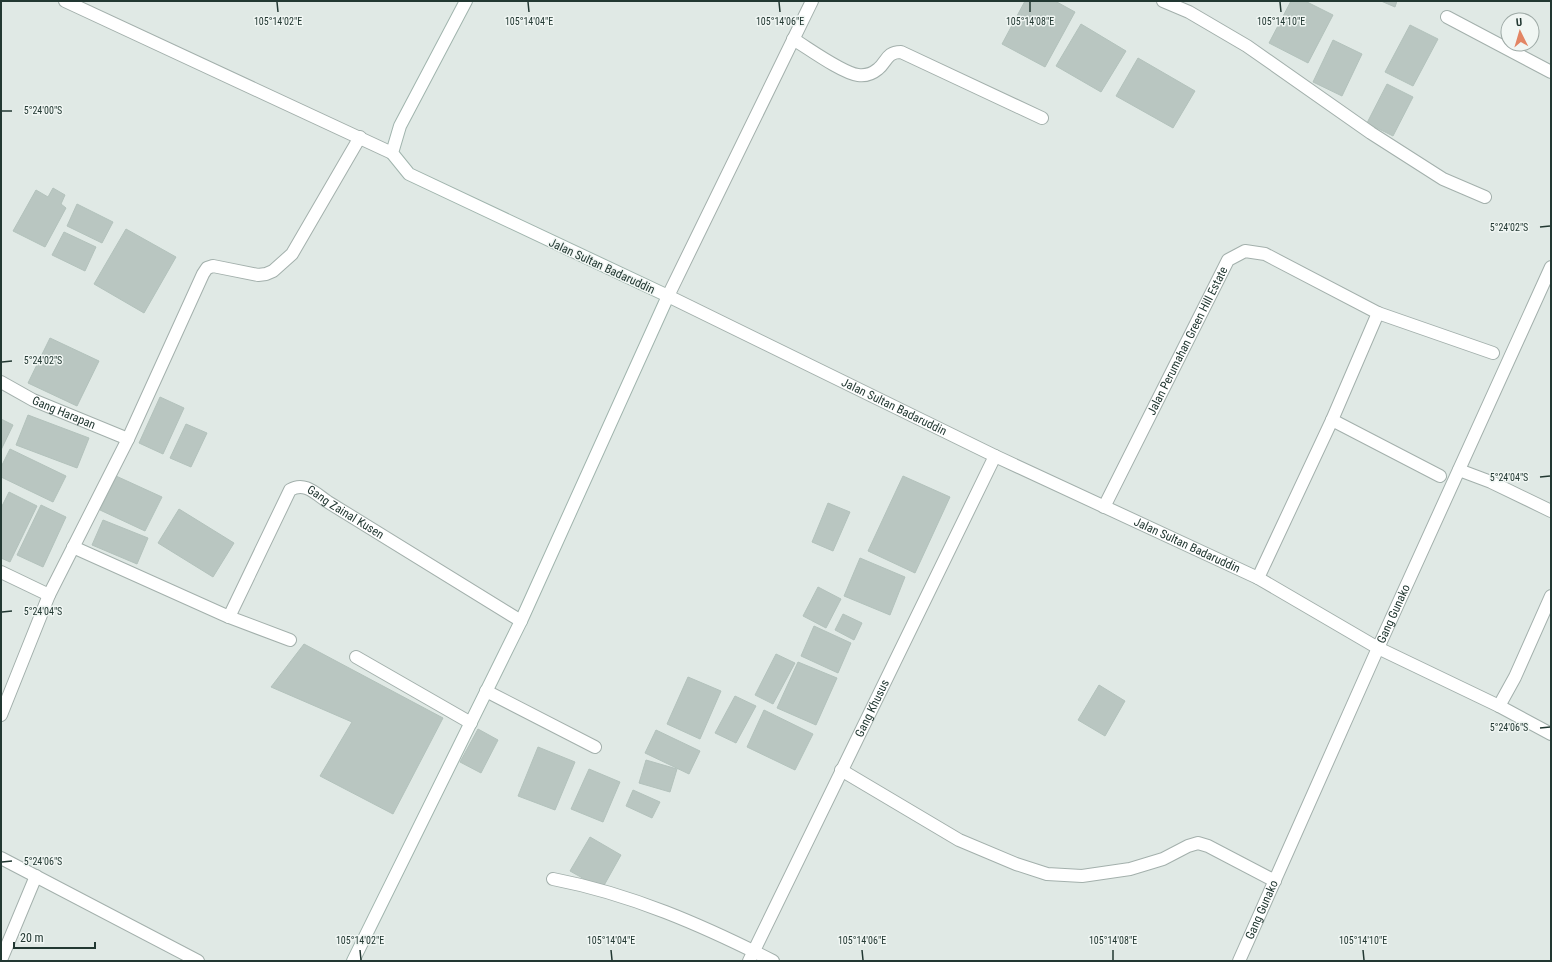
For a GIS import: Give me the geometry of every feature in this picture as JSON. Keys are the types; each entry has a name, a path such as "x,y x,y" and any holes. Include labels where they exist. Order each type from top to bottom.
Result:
{"street":[{"path":"65,1 392,152 400,126 466,1"},
{"path":"353,961 520,621 668,296 812,1"},
{"path":"1163,1 1189,12 1247,46 1371,133 1442,179 1485,197"},
{"path":"1447,17 1551,72"},
{"path":"793,39 839,67 857,75 870,75 879,69 889,56 895,52 901,52 1042,118"},
{"path":"1,715 49,595 128,439 203,274 207,268 213,266 258,275 273,271 292,254 360,137"},
{"name":"Jalan Sultan Badaruddin","path":"392,152 409,174 668,296 995,456 1258,578 1378,648 1499,706 1551,734"},
{"name":"Jalan Perumahan Green Hill Estate","path":"1104,507 1228,260 1245,251 1265,254 1378,313 1494,354"},
{"name":"Gang Gunako","path":"1240,961 1378,648 1551,267"},
{"path":"1258,578 1332,420 1378,313"},
{"name":"Gang Harapan","path":"1,382 33,400 128,439"},
{"path":"1332,420 1440,476"},
{"name":"Gang Khusus","path":"752,956 841,770 995,456"},
{"path":"1459,470 1491,482 1551,511"},
{"name":"Gang Zainal Kusen","path":"229,617 290,490 296,486 301,486 309,489 520,621"},
{"path":"73,547 229,617 290,640"},
{"path":"1,572 49,595"},
{"path":"1499,706 1551,596"},
{"path":"356,657 471,723"},
{"path":"486,691 595,747"},
{"path":"841,770 959,840 1016,864 1047,874 1082,876 1130,869 1163,859 1188,846 1198,843 1208,846 1275,881"},
{"path":"1,858 198,961"},
{"path":"1,960 36,876"},
{"path":"553,880 584,885 664,910 752,956 773,961"}],"building":[{"path":"1025,1 1055,1 1075,12 1045,67 1002,44"},
{"path":"1291,1 1305,1 1333,15 1308,63 1269,43"},
{"path":"1381,1 1397,1 1395,7"},
{"path":"1081,24 1126,51 1101,92 1056,66"},
{"path":"1410,25 1438,39 1413,86 1385,72"},
{"path":"1333,40 1362,54 1342,96 1313,82"},
{"path":"1138,58 1195,91 1173,128 1116,96"},
{"path":"1387,84 1413,97 1393,136 1367,123"},
{"path":"53,188 65,195 61,204 66,208 45,247 13,231 36,190 48,197"},
{"path":"77,204 113,222 102,243 67,226"},
{"path":"126,229 176,257 144,313 94,284"},
{"path":"64,232 96,247 85,271 52,255"},
{"path":"50,338 99,361 77,406 28,383"},
{"path":"160,397 184,408 163,454 139,443"},
{"path":"28,415 89,438 77,468 16,445"},
{"path":"1,419 13,425 1,450"},
{"path":"186,424 207,433 191,467 170,458"},
{"path":"10,449 66,476 53,502 1,477 1,467"},
{"path":"116,476 162,497 145,531 100,510"},
{"path":"903,476 950,497 915,573 868,551"},
{"path":"9,492 37,506 10,562 1,558 1,508"},
{"path":"828,503 850,512 833,551 812,542"},
{"path":"41,505 66,517 43,567 17,555"},
{"path":"179,509 234,543 213,577 158,543"},
{"path":"103,520 148,538 137,564 92,545"},
{"path":"860,558 905,577 890,615 844,596"},
{"path":"818,587 841,599 826,628 803,616"},
{"path":"843,614 862,623 854,640 835,630"},
{"path":"814,626 851,643 838,673 801,656"},
{"path":"304,644 443,718 393,814 320,776 352,722 271,687"},
{"path":"776,654 795,663 773,704 755,695"},
{"path":"798,662 837,678 816,725 777,708"},
{"path":"688,677 721,691 700,739 667,724"},
{"path":"1099,685 1125,701 1105,736 1078,720"},
{"path":"735,696 756,706 736,743 715,733"},
{"path":"764,710 813,734 795,770 747,747"},
{"path":"478,729 498,740 481,773 460,762"},
{"path":"656,730 700,751 689,774 645,753"},
{"path":"538,747 575,762 555,810 518,796"},
{"path":"646,760 677,769 670,792 639,783"},
{"path":"589,769 620,782 603,822 571,809"},
{"path":"633,790 660,802 652,818 626,806"},
{"path":"590,837 621,855 602,889 570,871"}]}
